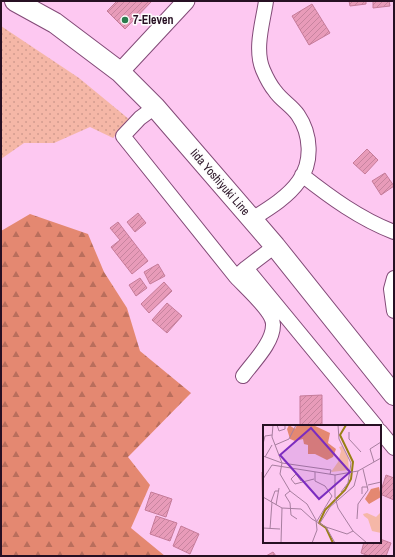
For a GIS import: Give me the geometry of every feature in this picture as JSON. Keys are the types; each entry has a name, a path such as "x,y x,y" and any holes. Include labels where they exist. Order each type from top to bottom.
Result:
{"main road":[{"name":"Iida Yoshiyuki Line","path":"15,1 55,23 120,72 155,107 275,246 394,395"}],"street":[{"path":"120,72 186,1"},
{"path":"252,219 284,197 299,181 308,153 308,141 298,114 275,91 262,69 260,56 260,36 266,1"},
{"path":"155,107 140,118 123,136 375,425"},
{"path":"302,175 331,197 378,226 394,232"},
{"path":"241,273 275,246"},
{"path":"241,273 270,314 274,325 268,341 243,376"},
{"path":"394,278 391,289 394,311"},
{"path":"381,432 394,448"}],"shaded area":[{"path":"1,26 79,78 130,120 113,138 90,127 54,143 24,143 1,159"}],"green space":[{"path":"30,214 88,234 104,272 127,308 140,351 191,393 128,457 150,485 131,528 165,556 1,556 1,231"}],"building":[{"name":"7-Eleven","path":"117,1 152,1 125,29 107,11"},
{"path":"349,1 366,1 366,4 350,6"},
{"path":"373,1 389,1 390,6 373,8"},
{"path":"312,4 330,33 309,45 292,16"},
{"path":"367,149 378,160 365,174 353,163"},
{"path":"385,173 394,186 381,195 372,181"},
{"path":"138,213 146,223 135,232 127,222"},
{"path":"118,222 148,261 132,274 111,247 120,240 110,228"},
{"path":"158,264 165,276 150,284 144,272"},
{"path":"140,278 147,288 136,296 129,285"},
{"path":"164,282 172,291 149,313 141,304"},
{"path":"167,303 182,316 167,333 152,320"},
{"path":"322,395 322,425 300,425 300,396"},
{"path":"262,472 263,472 263,532"},
{"path":"386,475 394,478 394,500 381,494"},
{"path":"151,492 172,499 166,517 145,510"},
{"path":"156,516 177,523 170,541 150,534"},
{"path":"181,526 199,534 190,554 173,546"},
{"path":"381,539 391,543 386,556 369,556 361,553 364,543 381,543"},
{"path":"273,552 276,556 266,556"}],"place":[{"name":"7-Eleven","path":"125,20"}]}
